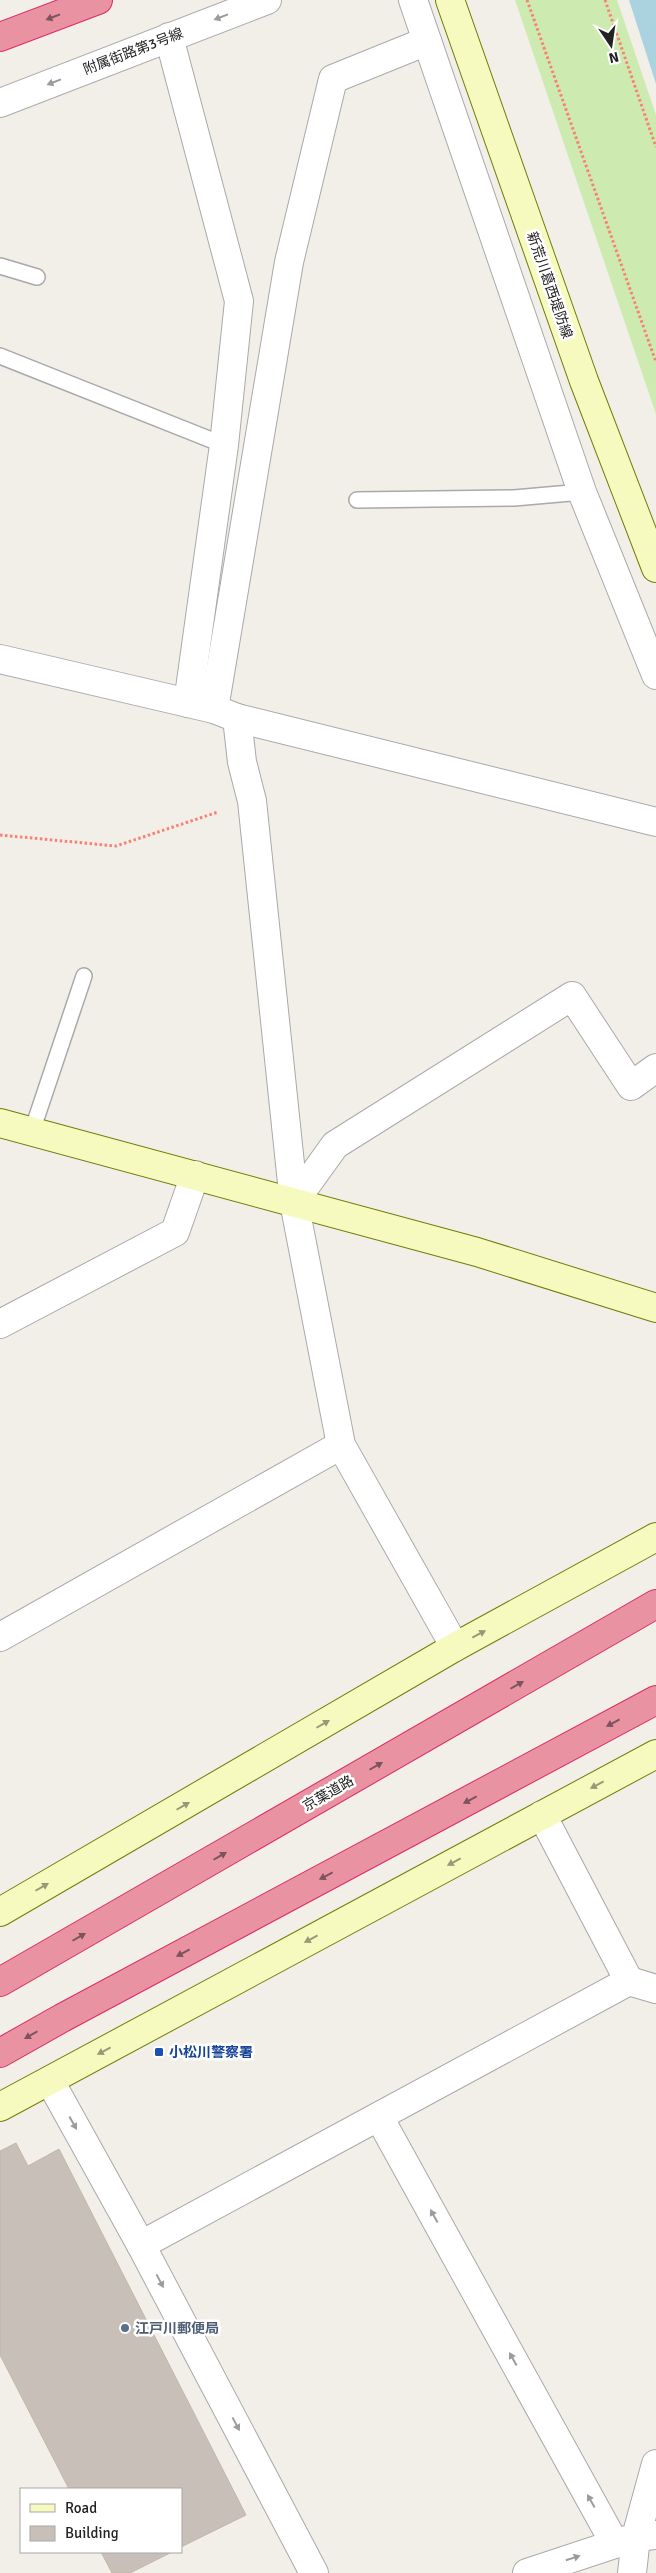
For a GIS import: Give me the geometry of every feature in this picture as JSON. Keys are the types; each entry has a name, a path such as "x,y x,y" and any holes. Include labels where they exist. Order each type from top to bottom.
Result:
{"highway":[{"path":"0,37 98,0"},
{"name":"京葉道路","path":"0,1982 656,1604"},
{"path":"0,2053 71,2013 656,1700"}],"street":[{"name":"附属街路第3号線","path":"0,103 267,0"},
{"path":"413,0 582,492 656,676"},
{"name":"新荒川葛西堤防線","path":"450,0 584,381 656,568"},
{"path":"169,37 239,301 224,445 213,710 242,762 252,801 294,1202 341,1445 455,1647"},
{"path":"213,710 289,262 333,79 427,41"},
{"path":"0,659 213,710 656,822"},
{"path":"294,1202 335,1145 572,996 631,1086 656,1068"},
{"path":"0,1123 477,1252 656,1308"},
{"path":"0,1324 175,1232 195,1175"},
{"path":"0,1637 341,1445"},
{"path":"0,1912 455,1647 656,1537"},
{"path":"0,2107 656,1754"},
{"path":"542,1815 629,1981 656,1990"},
{"path":"141,2244 629,1981"},
{"path":"50,2081 141,2244 314,2573"},
{"path":"379,2117 636,2539"},
{"path":"632,2573 636,2539 656,2464"},
{"path":"527,2573 636,2539"}],"lane":[{"path":"0,266 37,277"},
{"path":"0,356 224,445"},
{"path":"357,500 514,498 582,492"},
{"path":"32,1131 84,976"}],"path":[{"path":"527,0 656,362"},
{"path":"605,0 656,147"},
{"path":"0,836 116,846 252,801"}],"green space":[{"path":"515,0 617,0 656,115 656,414"}],"water":[{"path":"629,0 656,0 656,84"}],"building":[{"path":"16,2143 28,2166 59,2149 246,2515 182,2547 182,2488 68,2488 0,2355 0,2151"},
{"path":"102,2553 170,2553 130,2573 112,2573"}],"place":[{"name":"小松川警察署","path":"159,2052"},
{"name":"江戸川郵便局","path":"125,2328"}]}
